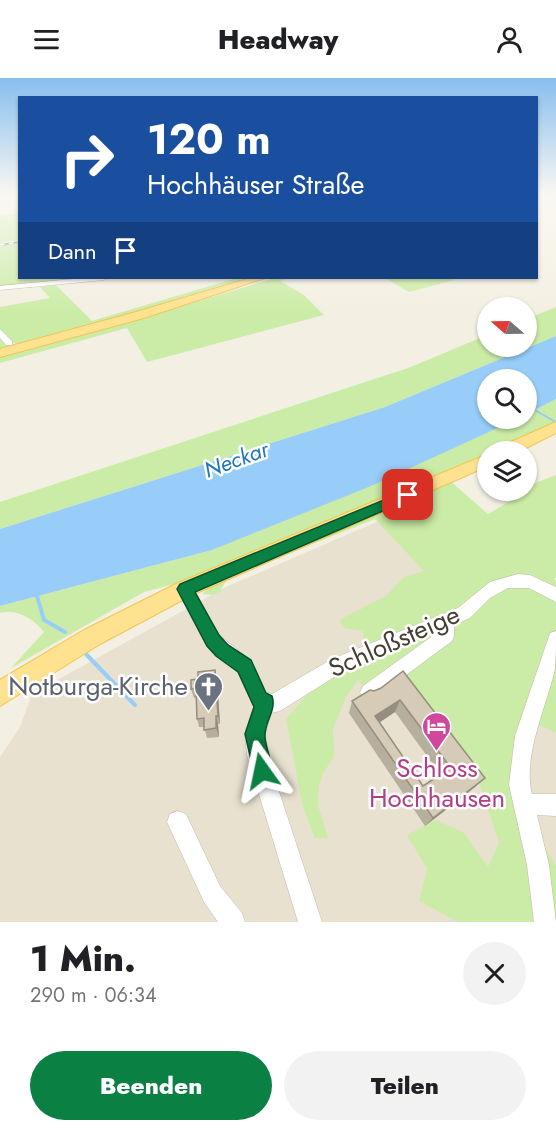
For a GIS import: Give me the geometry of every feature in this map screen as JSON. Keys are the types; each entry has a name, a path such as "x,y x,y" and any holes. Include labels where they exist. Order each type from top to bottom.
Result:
{"main road":[{"path":"5,348 56,339 257,279"},
{"path":"526,441 556,427"},
{"path":"0,694 92,637 185,589 477,464"}],"street":[{"path":"0,288 94,279"},
{"path":"0,332 5,348"},
{"name":"Schloßsteige","path":"265,702 273,704 283,700 338,665 464,613 479,597 499,583 510,580 538,583 556,595"},
{"path":"185,589 213,641 244,666 259,699 265,702 255,734 258,755 310,922"},
{"path":"369,692 446,636 446,622"},
{"path":"546,922 538,865 519,785 525,736 556,639"},
{"path":"522,804 556,805"},
{"path":"178,822 212,894 233,922"}],"shaded area":[{"path":"395,514 556,619 556,922 0,922 0,757 20,727 32,694 226,587"}],"green space":[{"path":"0,233 18,233 18,240 0,243"},
{"path":"18,242 18,279 77,279 0,287 0,245"},
{"path":"234,279 246,279 16,346 14,342 3,345 9,348 0,351 0,307 50,298 40,287 56,285 92,321"},
{"path":"272,279 285,279 280,281 304,295 324,315 147,362 127,328 0,363 0,357 94,332"},
{"path":"387,279 454,280 409,292"},
{"path":"556,307 556,336 537,344 537,315"},
{"path":"477,339 477,357 505,357 385,407 0,529 0,502 411,367"},
{"path":"556,399 556,426 553,424 515,441 477,441 477,458 385,499 174,584 144,592 11,668 44,632 25,616 13,612 0,613 0,606 212,550 494,429 537,429 537,409"},
{"path":"556,475 556,578 554,578 556,582 556,733 531,721 519,785 539,838 556,866 556,922 458,922 419,901 427,869 407,835 436,820 464,833 488,867 499,843 480,785 400,669 369,692 358,680 346,697 333,729 334,757 323,773 319,786 318,805 328,838 315,838 303,807 286,719 308,694 357,657 364,645 363,631 344,628 339,620 386,596 404,577 424,571 375,519 253,568 226,581 220,591 214,595 202,594 218,579 449,480 488,514 510,501 537,501 537,482"}],"water":[{"name":"Neckar","path":"556,336 556,399 537,409 537,369 477,369 477,429 495,429 371,486 212,550 0,606 0,529 385,407 505,357 537,357 537,344"}],"building":[{"name":"Notburga-Kirche","path":"215,670 218,716 216,716 216,728 204,730 204,718 197,719 196,688 191,689 191,680 198,679 198,672"},
{"path":"403,671 485,778 433,818 352,701 370,690 381,688","holes":["400,700 451,768 423,786 375,716"]}],"waterway":[{"path":"537,411 554,421"},
{"path":"37,596 44,620 65,632"},
{"path":"84,652 135,705"}],"railway":[{"path":"0,245 18,242"}],"place":[{"name":"Notburga-Kirche","path":"209,712"},
{"name":"Schloss Hochhausen","path":"437,752"}],"route":[{"path":"262,771 255,734 265,702 259,699 244,666 213,641 185,589 408,495"}]}
